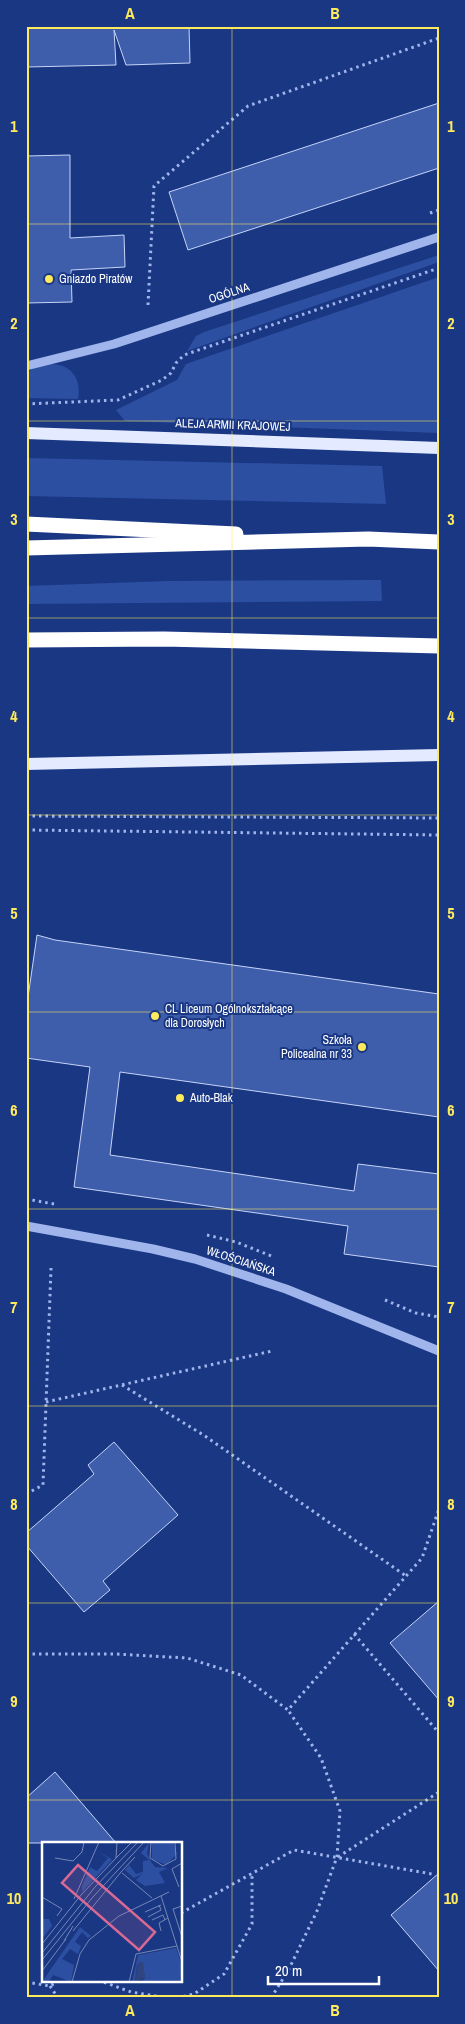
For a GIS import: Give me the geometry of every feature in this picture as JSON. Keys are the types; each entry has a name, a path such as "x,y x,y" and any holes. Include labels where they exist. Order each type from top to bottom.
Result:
{"highway":[{"path":"26,524 439,542"},
{"path":"26,548 368,540"},
{"path":"26,640 164,639 439,646"}],"main road":[{"name":"ALEJA ARMII KRAJOWEJ","path":"26,434 439,448"},
{"path":"26,764 439,755"}],"street":[{"name":"OGÓLNA","path":"26,366 114,344 439,237"},
{"name":"WŁOŚCIAŃSKA","path":"26,1226 153,1249 195,1259 286,1289 439,1351"}],"path":[{"path":"148,305 154,186 248,106 439,38"},
{"path":"26,404 118,400 162,380 171,373 176,363 184,355 439,268"},
{"path":"26,816 439,818"},
{"path":"26,830 439,834"},
{"path":"26,1494 43,1485 51,1268"},
{"path":"46,1402 272,1351"},
{"path":"122,1385 205,1436 406,1576"},
{"path":"288,1710 422,1558 439,1509"},
{"path":"354,1634 439,1733"},
{"path":"26,1654 115,1654 187,1658 241,1675 288,1710 321,1758 340,1811 337,1857 313,1919 289,1969 271,1998"},
{"path":"337,1857 439,1792"},
{"path":"182,1912 294,1850 432,1874"},
{"path":"178,1998 194,1996 224,1974 252,1924 252,1873"},
{"path":"26,1982 50,1986 57,1982"},
{"path":"104,1982 131,1992 168,1998"},
{"path":"50,1986 58,1998"}],"shaded area":[{"path":"439,255 439,262 187,351 196,336 204,332"},
{"path":"439,277 439,433 125,421 116,410 177,380 186,364"},
{"path":"49,364 63,366 73,373 78,385 78,399 26,398 26,373 35,367"},
{"path":"26,458 382,466 386,504 26,496"},
{"path":"381,580 382,601 26,604 26,586 169,581"}],"building":[{"path":"26,26 189,26 190,63 126,65 114,30 116,65 26,67"},
{"path":"439,103 439,168 188,250 169,192"},
{"path":"70,155 70,238 124,235 125,267 71,270 72,302 26,303 26,156"},
{"path":"37,935 55,940 439,994 439,1117 120,1072 110,1155 354,1191 358,1164 439,1174 439,1267 344,1254 348,1226 74,1187 90,1067 26,1058 26,1011"},
{"path":"114,1442 178,1515 103,1581 110,1590 84,1612 26,1545 26,1533 94,1474 88,1465"},
{"path":"439,1601 439,1700 390,1643"},
{"path":"55,1772 115,1842 26,1843 26,1798"},
{"path":"439,1873 439,1971 391,1915"}],"place":[{"name":"Gniazdo Piratów","path":"49,279"},
{"name":"CL Liceum Ogólnokształcące dla Dorosłych","path":"155,1016"},
{"name":"Szkoła Policealna nr 33","path":"362,1047"},
{"name":"Auto-Blak","path":"180,1098"}]}
